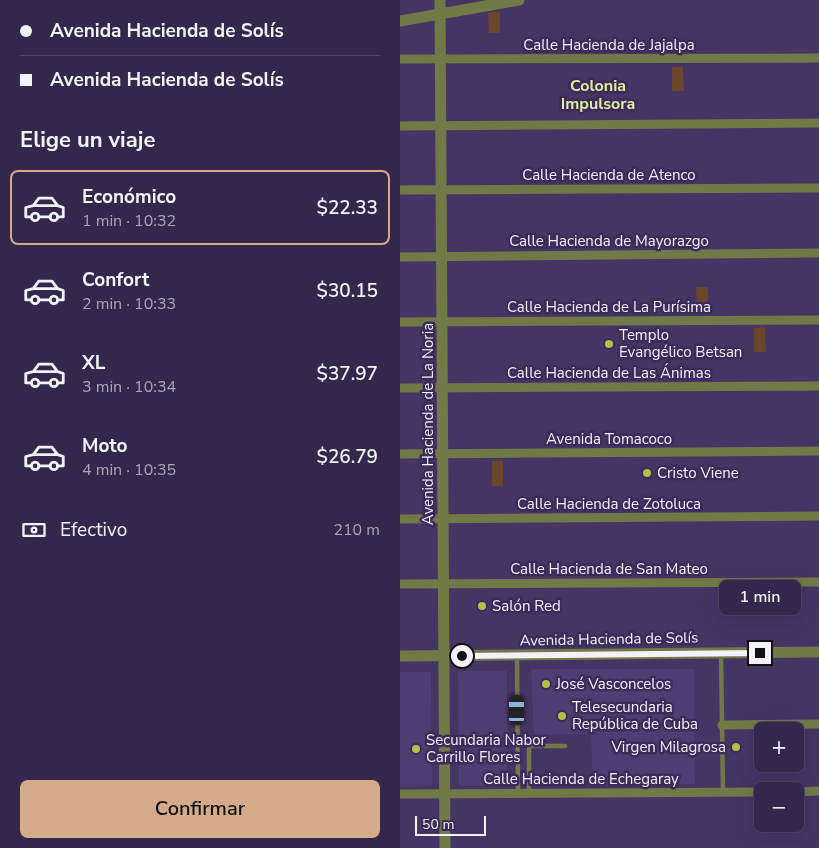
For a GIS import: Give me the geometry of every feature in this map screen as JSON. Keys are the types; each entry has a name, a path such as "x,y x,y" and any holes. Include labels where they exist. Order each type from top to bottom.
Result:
{"street":[{"name":"Avenida Hacienda de La Noria","path":"440,0 445,848"},
{"path":"400,21 518,0"},
{"name":"Calle Hacienda de Jajalpa","path":"400,59 819,58"},
{"path":"400,126 819,123"},
{"name":"Calle Hacienda de Atenco","path":"400,190 819,188"},
{"name":"Calle Hacienda de Mayorazgo","path":"400,257 819,253"},
{"name":"Calle Hacienda de La Purísima","path":"400,322 819,320"},
{"name":"Calle Hacienda de Las Ánimas","path":"400,388 819,386"},
{"name":"Avenida Tomacoco","path":"400,454 819,452"},
{"name":"Calle Hacienda de Zotoluca","path":"400,519 819,516"},
{"name":"Calle Hacienda de San Mateo","path":"400,584 819,582"},
{"name":"Avenida Hacienda de Solís","path":"400,656 819,652"},
{"path":"722,724 819,724"},
{"name":"Calle Hacienda de Echegaray","path":"400,794 754,792"},
{"path":"804,792 819,792"}],"lane":[{"path":"721,653 722,793"},
{"path":"516,655 518,793"},
{"path":"529,793 528,746 565,746"}],"shaded area":[{"path":"500,11 500,33 489,33 488,13"},
{"path":"672,67 683,67 684,91 672,91"},
{"path":"696,287 708,287 708,311 697,312"},
{"path":"765,327 766,352 754,352 754,328"},
{"path":"492,461 503,461 503,486 492,486"},
{"path":"531,669 694,669 695,784 593,785 591,734 534,735"},
{"path":"458,671 507,671 508,786 459,786"},
{"name":"Secundaria Nabor Carrillo Flores","path":"400,672 431,672 432,786 400,787"}],"place":[{"name":"Templo Evangélico Betsan","path":"609,344"},
{"name":"Cristo Viene","path":"647,473"},
{"name":"Salón Red","path":"482,606"},
{"name":"José Vasconcelos","path":"546,684"},
{"name":"Telesecundaria República de Cuba","path":"562,716"},
{"name":"Virgen Milagrosa","path":"736,747"},
{"name":"Secundaria Nabor Carrillo Flores","path":"416,749"}],"district":[{"name":"Colonia Impulsora","path":"598,95"}],"route":[{"path":"462,656 760,653"}]}
